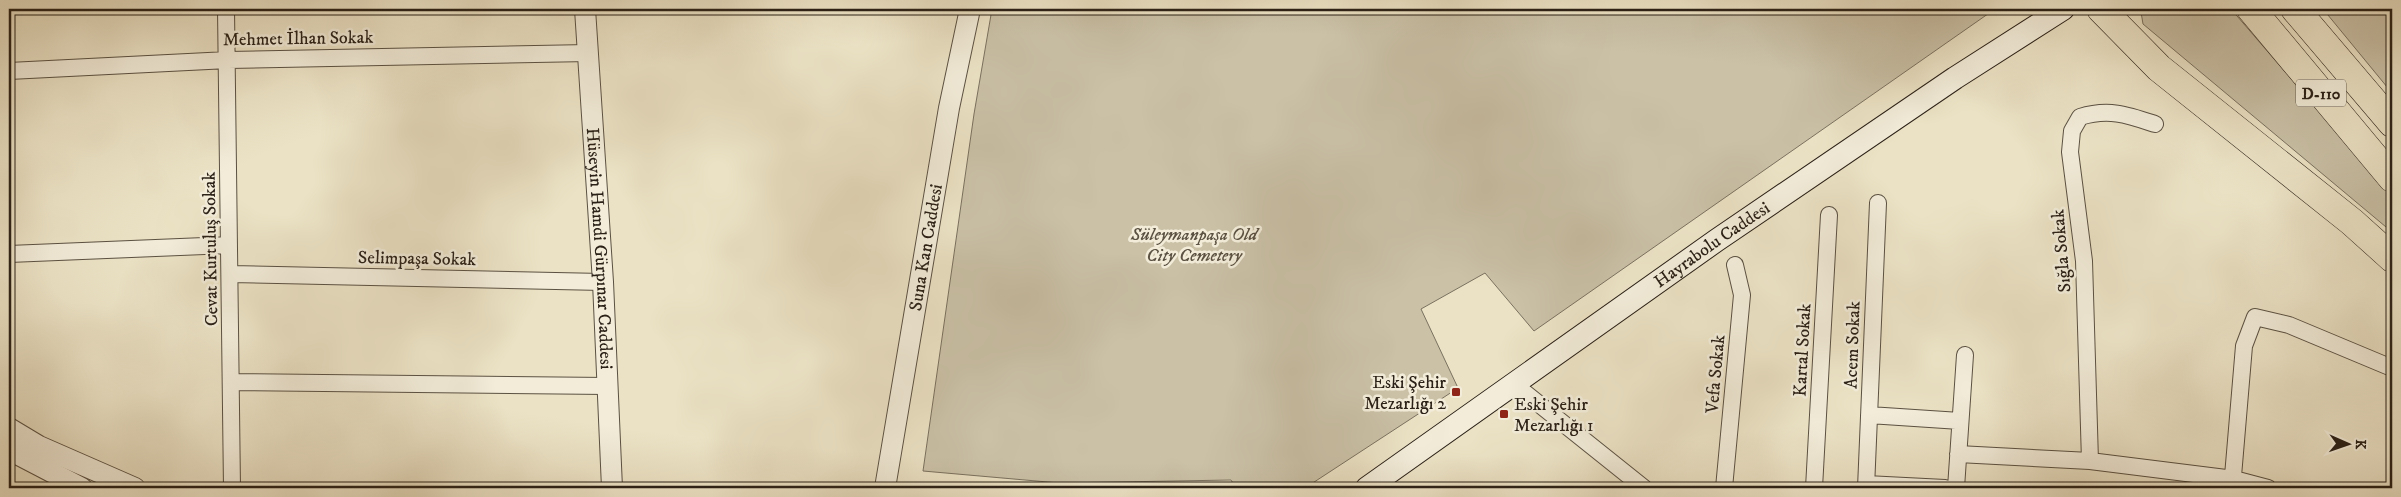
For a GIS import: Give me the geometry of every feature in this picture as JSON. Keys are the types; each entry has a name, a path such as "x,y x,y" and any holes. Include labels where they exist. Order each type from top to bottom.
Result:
{"highway":[{"path":"2101,9 2159,68 2352,222 2392,258"},
{"name":"D-110","path":"2251,9 2392,178"},
{"name":"D-110","path":"2296,9 2392,123"}],"main road":[{"name":"Hayrabolu Caddesi","path":"1367,488 1717,240 1955,78 2062,9"}],"street":[{"name":"Cevat Kurtuluş Sokak","path":"226,9 232,488"},
{"name":"Hüseyin Hamdi Gürpınar Caddesi","path":"585,9 603,282 612,488"},
{"name":"Suna Kan Caddesi","path":"885,488 949,108 970,9"},
{"name":"Mehmet İlhan Sokak","path":"9,71 228,60 589,53"},
{"name":"Sığla Sokak","path":"2090,462 2084,261 2070,152 2072,131 2080,117 2094,113 2124,113 2155,124"},
{"name":"Acem Sokak","path":"1866,486 1878,203"},
{"name":"Kartal Sokak","path":"1814,488 1829,214"},
{"path":"9,254 230,245"},
{"name":"Vefa Sokak","path":"1724,488 1742,295 1735,265"},
{"name":"Selimpaşa Sokak","path":"230,274 603,282"},
{"path":"2233,484 2244,346 2256,317 2289,325 2392,368"},
{"path":"1956,488 1965,354"},
{"path":"231,382 608,386"},
{"path":"1514,384 1637,486"},
{"path":"1869,415 1960,421"},
{"path":"9,428 103,482 135,488"},
{"path":"9,450 82,488"},
{"path":"1958,454 2090,462 2268,488"},
{"path":"1866,486 1945,488"}],"green space":[{"name":"Süleymanpaşa Old City Cemetery","path":"992,9 1995,9 1534,331 1485,273 1421,309 1458,388 1305,488 1236,488 1231,480 1059,483 923,471 974,114"},
{"path":"2142,9 2231,9 2392,196 2392,232 2143,24"},
{"path":"2323,9 2389,9 2392,15 2392,93"}],"place":[{"name":"Eski Şehir Mezarlığı 2","path":"1456,392"},
{"name":"Eski Şehir Mezarlığı 1","path":"1504,414"}]}
